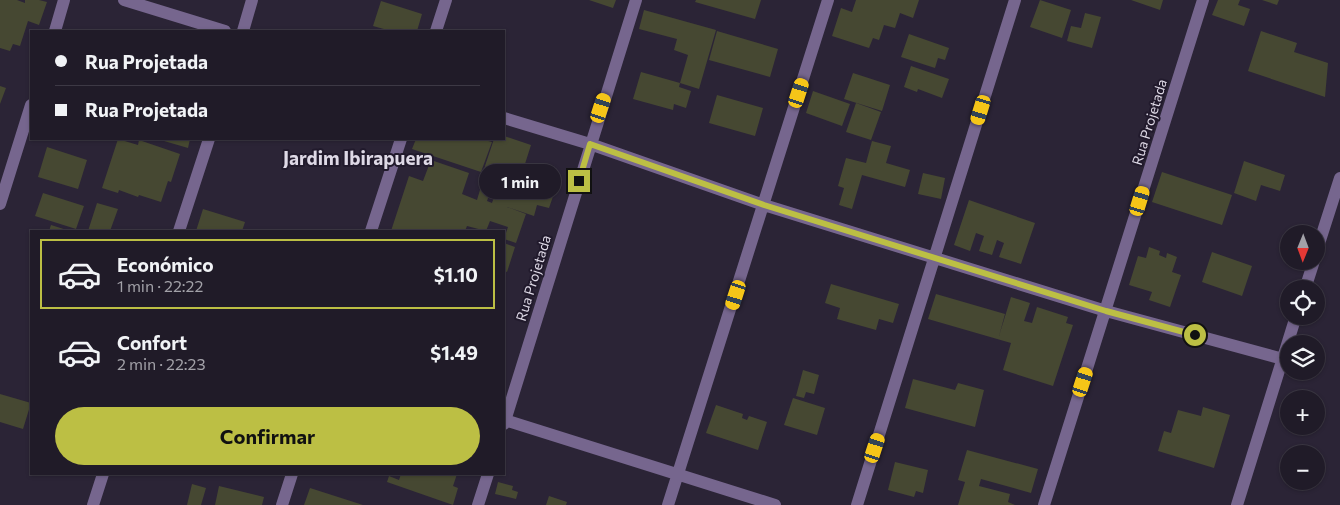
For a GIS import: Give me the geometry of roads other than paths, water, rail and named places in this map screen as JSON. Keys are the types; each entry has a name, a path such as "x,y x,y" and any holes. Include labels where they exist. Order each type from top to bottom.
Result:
{"street":[{"path":"54,30 64,0"},
{"path":"124,0 222,30"},
{"path":"243,30 252,0"},
{"path":"436,30 446,0"},
{"name":"Rua Projetada","path":"505,419 636,0"},
{"path":"668,505 828,0"},
{"path":"858,505 1015,0"},
{"name":"Rua Projetada","path":"1044,505 1203,0"},
{"path":"0,204 30,108"},
{"path":"505,118 590,144 764,205 1106,311 1280,358"},
{"path":"179,230 209,140"},
{"path":"371,230 401,140"},
{"path":"1325,225 1340,178"},
{"path":"1237,505 1280,369"},
{"name":"Rua Projetada","path":"505,422 775,505"},
{"path":"93,505 102,475"},
{"path":"282,505 292,475"},
{"path":"478,505 488,475"}],"district":[{"name":"Jardim Ibirapuera","path":"358,157"}]}
